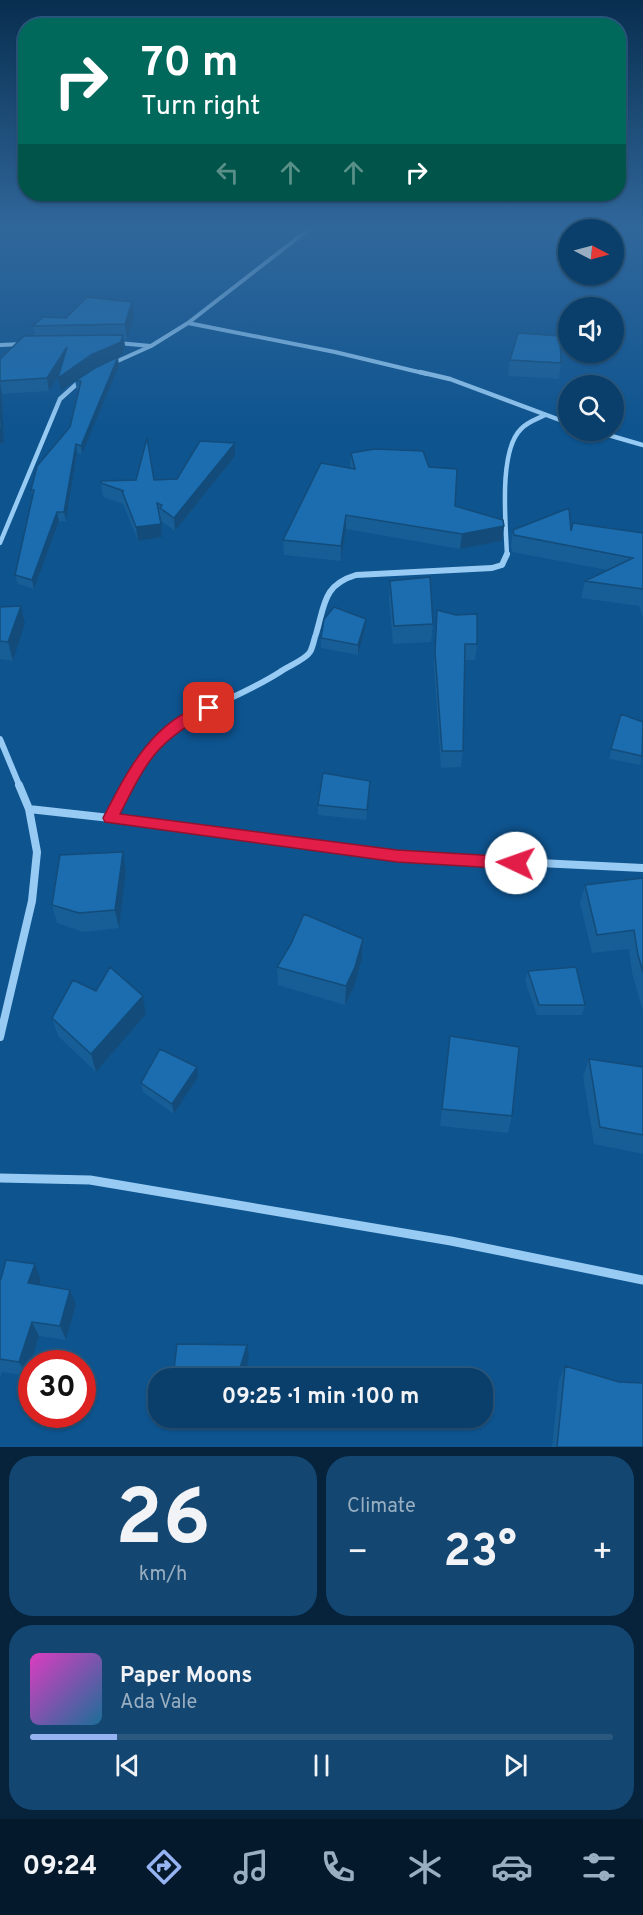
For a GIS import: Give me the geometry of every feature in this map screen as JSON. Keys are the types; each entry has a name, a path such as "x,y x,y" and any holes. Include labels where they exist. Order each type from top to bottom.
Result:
{"street":[{"path":"109,365 151,346 188,323 222,297"},
{"path":"188,323 335,352 450,379 558,420"},
{"path":"117,343 151,346"},
{"path":"0,345 35,344"},
{"path":"0,543 60,399 73,384 87,375"},
{"path":"110,818 136,767 156,742 188,718 273,676 310,652 330,588 342,579 356,575 492,568 502,565 507,558 506,477 511,444 519,430 545,415"},
{"path":"624,440 643,445"},
{"path":"0,739 28,809 37,852 32,901 0,1037"},
{"path":"28,809 397,856 643,868"},
{"path":"0,1178 90,1180 451,1241 643,1280"}],"building":[{"path":"87,297 132,302 125,324 33,326 43,317 66,318"},
{"path":"518,333 558,336 558,363 510,360"},
{"path":"123,335 121,342 91,355 58,378 67,347 47,378 0,381 0,359 24,336"},
{"path":"118,357 81,446 76,444 64,512 57,512 32,580 15,575 34,490 31,490 37,466 70,427 81,381 75,381"},
{"path":"0,390 2,429 0,429"},
{"path":"147,438 154,480 177,479 200,441 235,443 174,518 160,508 162,505 157,503 161,524 136,527 122,491 124,491 101,483 102,481 136,480"},
{"path":"375,449 423,451 429,467 457,469 455,506 503,520 504,526 462,534 346,515 341,546 283,540 321,463 355,469 351,453"},
{"path":"569,508 571,531 573,523 643,533 643,589 585,581 633,558 514,535 513,530"},
{"path":"430,577 433,624 394,626 390,581"},
{"path":"21,606 8,642 0,641 0,607"},
{"path":"334,607 366,619 358,645 321,638 324,619"},
{"path":"437,610 456,615 477,614 477,644 465,644 463,751 442,751 435,652"},
{"path":"621,714 643,722 642,756 611,749"},
{"path":"323,773 370,781 367,810 318,805"},
{"path":"123,852 115,910 79,913 52,905 60,855"},
{"path":"643,878 643,972 634,930 597,935 585,885"},
{"path":"304,914 363,939 355,967 346,986 277,967 291,944"},
{"path":"110,967 143,996 91,1054 52,1018 73,980 96,991"},
{"path":"576,967 585,1005 539,1005 528,971"},
{"path":"450,1036 519,1047 512,1116 442,1109"},
{"path":"160,1049 197,1067 172,1104 141,1083"},
{"path":"589,1059 643,1067 643,1135 600,1127"},
{"path":"6,1260 35,1264 28,1283 70,1290 60,1326 32,1322 23,1350 18,1350 18,1362 0,1359 1,1279"},
{"path":"177,1344 247,1345 240,1368 174,1368"},
{"path":"565,1366 619,1382 643,1383 643,1447 557,1447"}],"route":[{"path":"209,708 188,718 156,742 136,767 110,818 397,856 516,863"}]}
